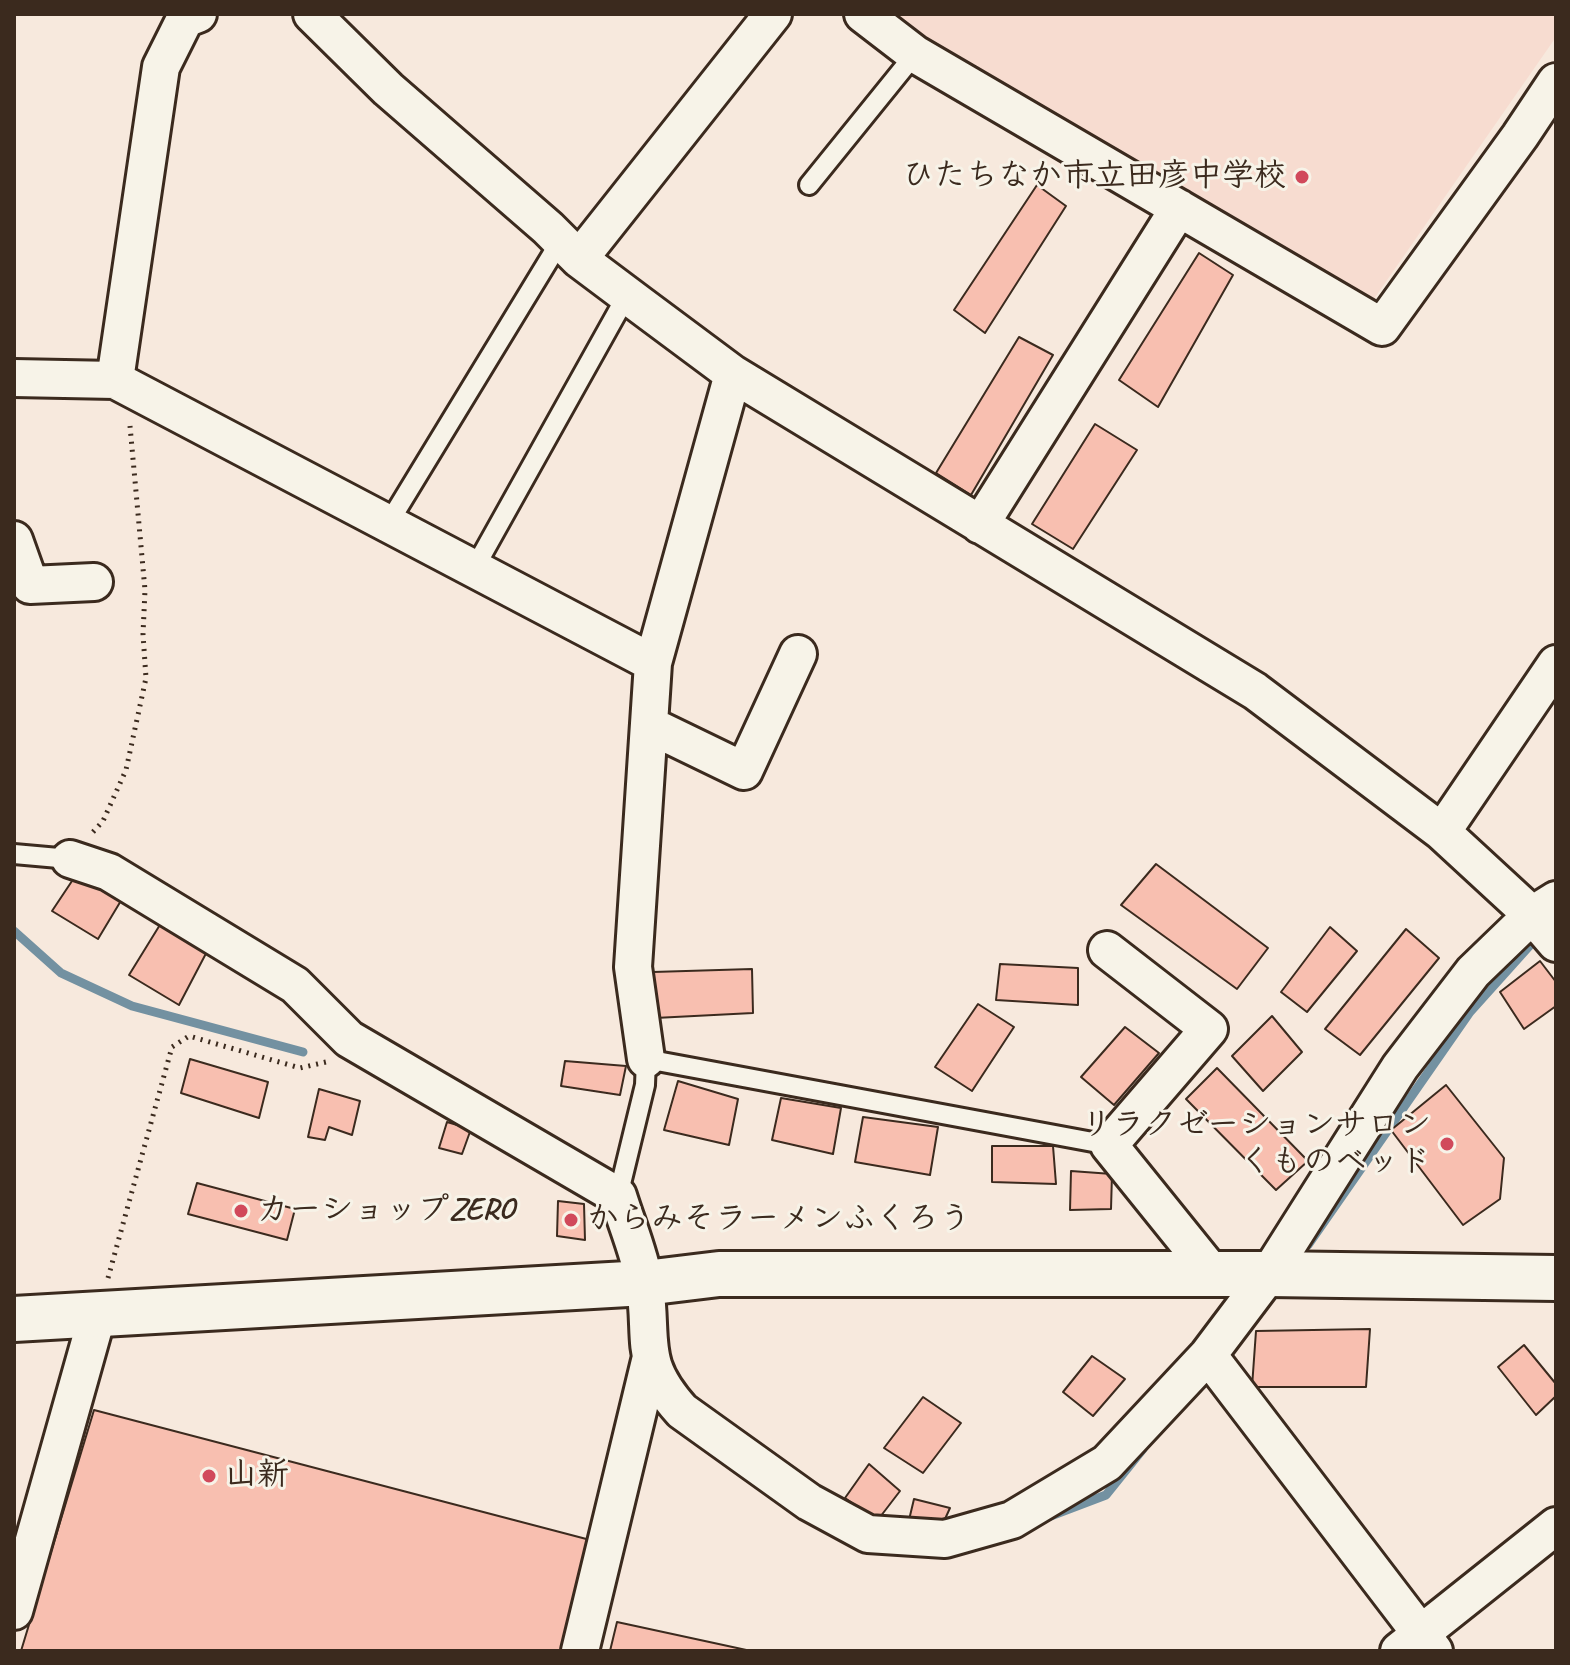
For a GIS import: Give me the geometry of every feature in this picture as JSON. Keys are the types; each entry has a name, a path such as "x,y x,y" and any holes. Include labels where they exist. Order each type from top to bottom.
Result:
{"street":[{"path":"120,383 161,67 185,19 198,14"},
{"path":"312,14 388,89 570,250 627,295 733,374 1255,691 1544,908 1556,943"},
{"path":"570,250 773,14"},
{"path":"863,14 915,54 1382,327 1556,82"},
{"path":"980,525 1179,208"},
{"path":"646,1059 633,967 653,663 733,374"},
{"path":"14,378 120,383 653,663"},
{"path":"14,540 30,585 94,582"},
{"path":"649,725 744,771 798,654"},
{"path":"1442,832 1556,664"},
{"path":"70,859 109,872 295,985 349,1039 618,1196 645,1283 650,1361 580,1651"},
{"path":"650,1361 665,1392 682,1411 809,1502 868,1534 945,1539 1012,1520 1107,1463 1208,1355 1269,1274 1400,1067 1473,972 1544,908"},
{"path":"1107,950 1209,1029 1109,1145 1213,1274"},
{"path":"14,1319 645,1283 719,1274 1269,1274 1556,1278"},
{"path":"14,1611 98,1313"},
{"path":"1208,1355 1418,1645 1556,1526"}],"lane":[{"path":"809,185 915,54"},
{"path":"388,524 570,250"},
{"path":"474,569 627,295"},
{"path":"14,854 70,859"},
{"path":"618,1196 645,1085 646,1059 1109,1145"}],"path":[{"path":"70,859 103,821 126,770 146,678 141,535 120,383"},
{"path":"98,1313 172,1047 189,1036 300,1068 326,1063 349,1039"}],"shaded area":[{"name":"ひたちなか市立田彦中学校","path":"877,14 1556,14 1556,37 1369,306"}],"building":[{"path":"1037,185 1066,206 985,333 954,310"},
{"path":"1199,253 1233,275 1158,407 1119,380"},
{"path":"1019,337 1053,355 971,495 936,473"},
{"path":"1095,424 1137,450 1073,549 1032,524"},
{"path":"1156,864 1268,948 1237,989 1121,905"},
{"path":"80,869 125,894 98,939 52,911"},
{"path":"166,915 212,942 179,1005 129,975"},
{"path":"1330,927 1357,951 1307,1012 1281,992"},
{"path":"1406,929 1439,958 1360,1055 1325,1029"},
{"path":"1540,961 1556,982 1556,1006 1524,1029 1500,992"},
{"path":"1000,964 1078,968 1078,1005 996,1000"},
{"path":"752,969 753,1013 655,1018 653,972"},
{"path":"978,1004 1014,1027 972,1091 935,1067"},
{"path":"1272,1016 1302,1052 1263,1091 1232,1056"},
{"path":"1125,1027 1159,1053 1114,1105 1081,1077"},
{"path":"190,1059 268,1082 259,1118 181,1093"},
{"path":"565,1061 626,1066 620,1095 561,1086"},
{"path":"1217,1068 1308,1161 1276,1190 1186,1099"},
{"path":"678,1081 738,1099 729,1145 664,1130"},
{"name":"リラクゼーションサロン くものベッド","path":"1446,1085 1504,1158 1500,1199 1463,1225 1391,1130"},
{"path":"319,1089 360,1101 352,1135 329,1127 325,1140 308,1137"},
{"path":"781,1098 841,1108 833,1154 772,1140"},
{"path":"863,1117 938,1127 930,1175 855,1162"},
{"path":"447,1122 471,1129 462,1154 439,1148"},
{"path":"992,1146 1053,1146 1056,1184 992,1182"},
{"path":"1071,1171 1112,1174 1111,1209 1070,1210"},
{"name":"カーショップZERO","path":"197,1183 295,1209 287,1240 188,1214"},
{"name":"からみそラーメンふくろう","path":"558,1201 584,1204 585,1240 557,1236"},
{"path":"1370,1329 1366,1387 1252,1387 1256,1331"},
{"path":"1524,1345 1556,1384 1556,1396 1536,1415 1498,1367"},
{"path":"1092,1356 1125,1379 1093,1416 1063,1392"},
{"path":"923,1397 961,1423 923,1473 884,1448"},
{"name":"山新","path":"94,1410 594,1541 565,1651 21,1651"},
{"path":"869,1464 900,1491 877,1521 845,1498"},
{"path":"914,1499 950,1508 940,1530 909,1520"},
{"path":"617,1622 751,1651 610,1651"}],"waterway":[{"path":"14,931 61,973 132,1006 303,1052"},
{"path":"1308,1245 1470,1012 1532,943"},
{"path":"1048,1517 1106,1495 1143,1449"}],"place":[{"name":"ひたちなか市立田彦中学校","path":"1302,177"},
{"name":"リラクゼーションサロン くものベッド","path":"1447,1144"},
{"name":"カーショップZERO","path":"241,1211"},
{"name":"からみそラーメンふくろう","path":"571,1220"},
{"name":"山新","path":"209,1476"}]}
